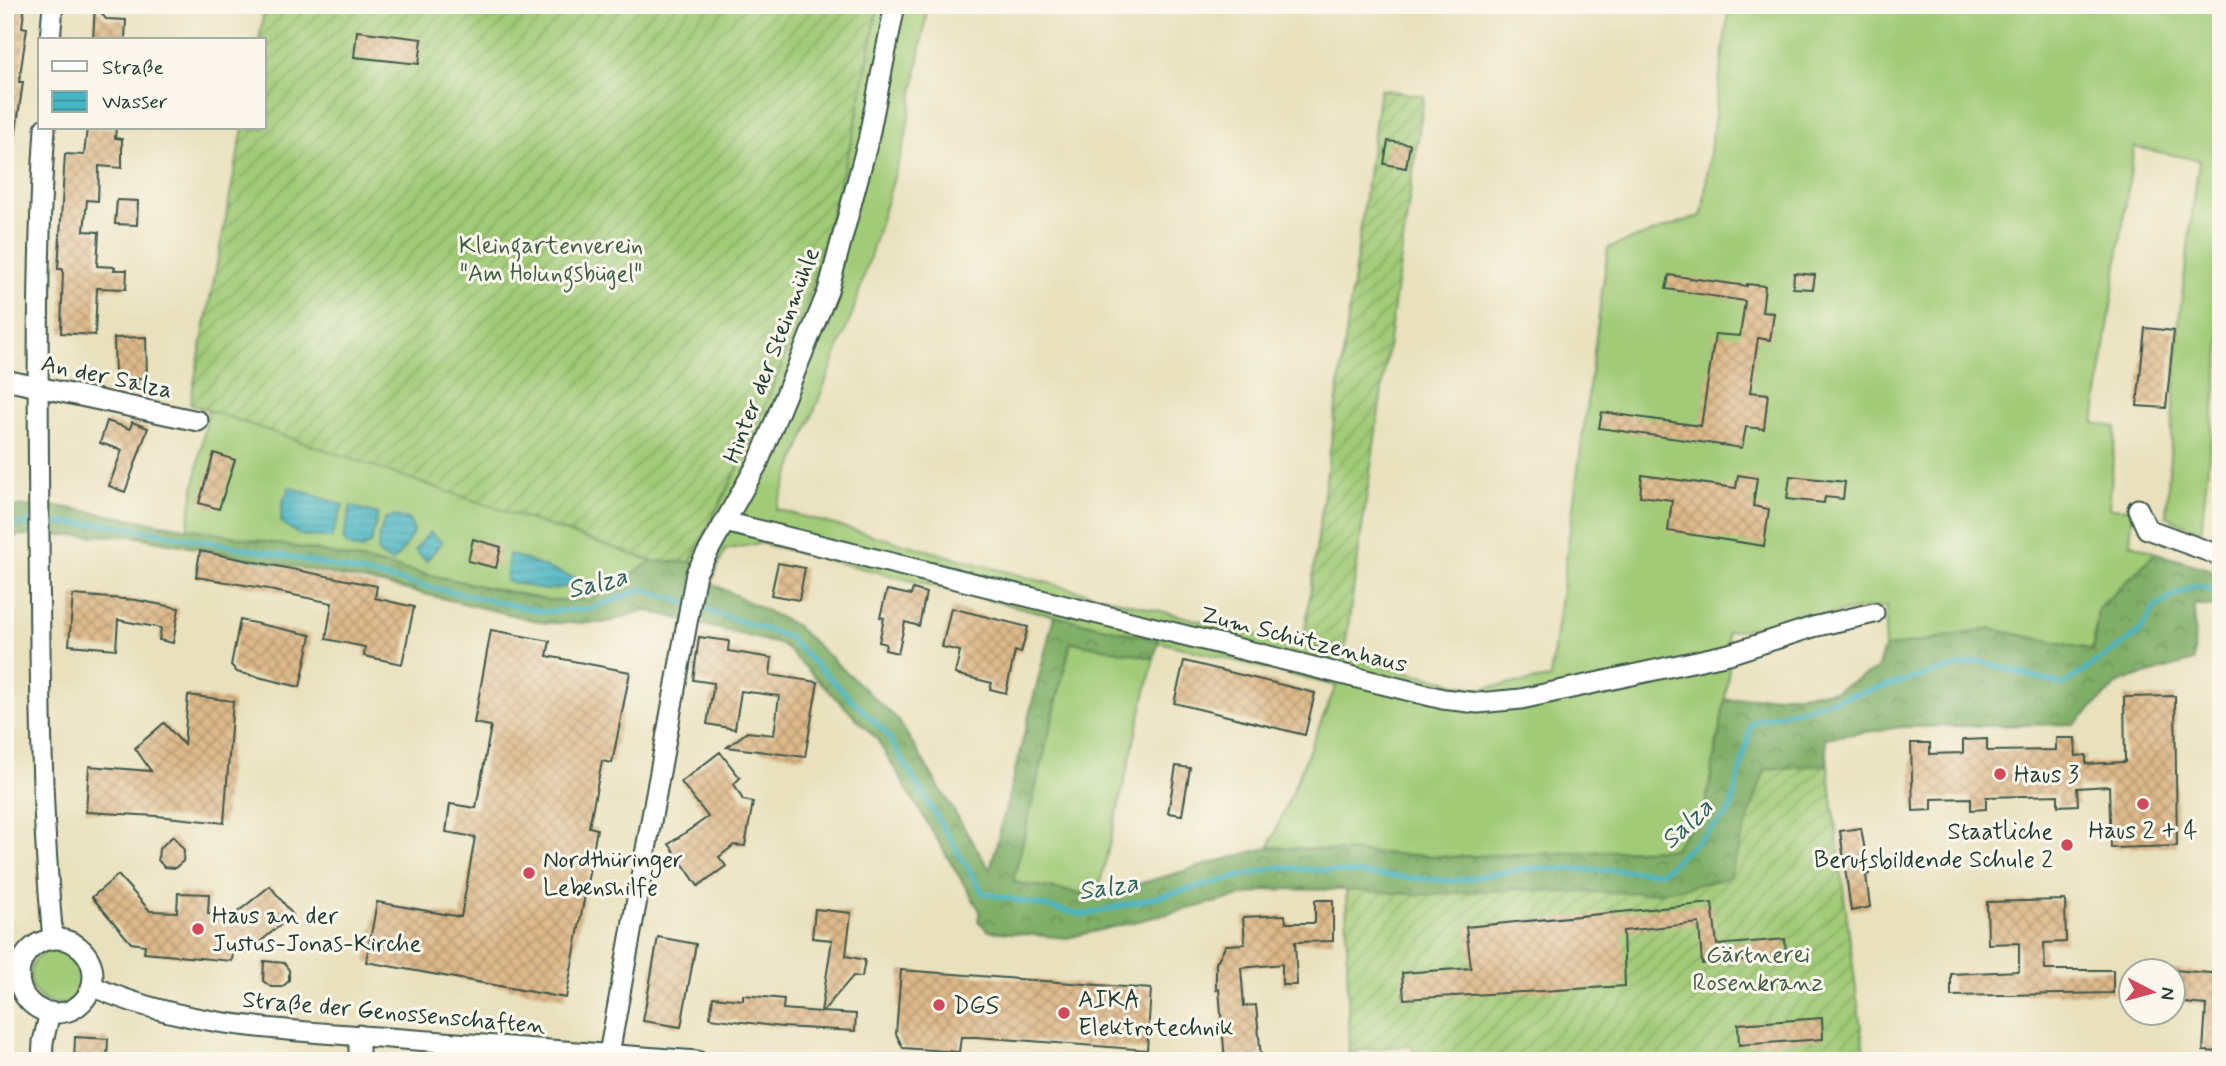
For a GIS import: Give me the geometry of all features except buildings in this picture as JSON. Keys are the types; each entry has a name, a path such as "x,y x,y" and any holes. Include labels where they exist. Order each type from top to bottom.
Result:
{"street":[{"path":"50,38 53,5"},
{"name":"Hinter der Steinmühle","path":"609,1054 686,616 696,573 758,463 828,291 868,141 895,5"},
{"path":"45,130 39,208 37,385 42,771 53,939"},
{"name":"An der Salza","path":"5,380 198,421"},
{"path":"2138,509 2147,529 2221,556"},
{"name":"Zum Schützenhaus","path":"725,522 1444,699 1478,703 1521,699 1729,653 1813,627 1874,612"},
{"path":"53,939 75,944 87,955 93,972 92,986 78,1006 50,1012 34,1005 12,977 29,950 45,940 53,939"},
{"name":"Straße der Genossenschaften","path":"92,986 122,999 182,1015 262,1029 697,1061"},
{"path":"42,1061 50,1012"},
{"path":"359,1035 359,1061"}],"green space":[{"name":"Kleingartenverein \"Am Holungsbügel\"","path":"265,5 878,5 855,127 808,299 747,450 690,562 652,561 190,404 243,130 266,130 266,38 259,38"},
{"path":"878,5 928,5 905,141 854,309 776,509 1059,586 1478,689 1550,678 1608,248 1702,215 1729,5 2221,5 2221,339 2201,533 2166,516 2179,320 2199,160 2134,147 2094,423 2116,427 2109,508 2133,509 2130,543 2156,553 2098,609 2093,650 1991,629 1884,648 1887,606 1727,632 1729,667 1725,700 1705,808 1673,849 1449,857 1269,847 1336,686 760,543 725,550 715,573 690,562 747,450 808,299 855,127"},
{"path":"1380,89 1424,96 1344,655 1303,645"},
{"path":"208,409 652,561 590,600 546,600 313,550 187,529"},
{"path":"57,506 313,550 547,600 590,600 652,561 690,562 715,573 711,583 795,625 898,720 990,870 1054,616 1159,640 1154,658 1071,642 1013,882 1096,896 1269,847 1449,857 1673,849 1705,808 1725,700 1835,691 1877,669 1884,648 1991,629 2093,650 2098,609 2156,553 2221,573 2221,608 2195,604 2194,661 2120,682 2075,724 1901,727 1825,738 1828,765 1766,769 1729,878 1658,893 1521,889 1421,895 1271,889 1067,938 989,931 978,921 980,911 877,739 783,645 645,610 604,623 546,623 382,584 133,536 20,535 5,539 5,507"},
{"path":"1071,641 1154,658 1097,896 1013,882"},
{"name":"Gärtnerei Rosenkranz","path":"1828,765 1865,1061 1415,1061 1412,1045 1355,1051 1355,1061 1349,1061 1346,890 1421,895 1521,889 1658,893 1729,878 1765,769"},
{"path":"58,948 73,953 81,961 86,976 81,991 73,999 58,1004 43,999 35,991 30,976 35,961 43,953"}],"water":[{"path":"290,487 343,505 331,538 299,535 281,522 282,504"},
{"path":"351,506 378,514 371,543 361,550 348,546 343,539"},
{"path":"392,516 408,519 414,530 392,563 378,553 378,539 385,519"},
{"path":"430,532 442,542 426,561 415,550"},
{"path":"509,554 577,579 573,586 545,590 506,581"}],"waterway":[{"name":"Salza","path":"5,526 33,523"},
{"name":"Salza","path":"43,523 108,524 270,553 545,612 589,609 644,589 788,637 886,733 983,893 1084,915 1278,867 1452,881 1532,868 1662,872 1730,812 1752,722 1978,661 2063,685 2138,634 2157,605 2196,585 2221,593"}],"place":[{"name":"Haus 3","path":"2000,774"},
{"name":"Haus 2 + 4","path":"2143,804"},
{"name":"Staatliche Berufsbildende Schule 2","path":"2067,845"},
{"name":"Nordthüringer Lebenshilfe","path":"529,873"},
{"name":"Haus an der Justus-Jonas-Kirche","path":"198,929"},
{"name":"DGS","path":"939,1005"},
{"name":"AIKA Elektrotechnik","path":"1064,1013"}]}
